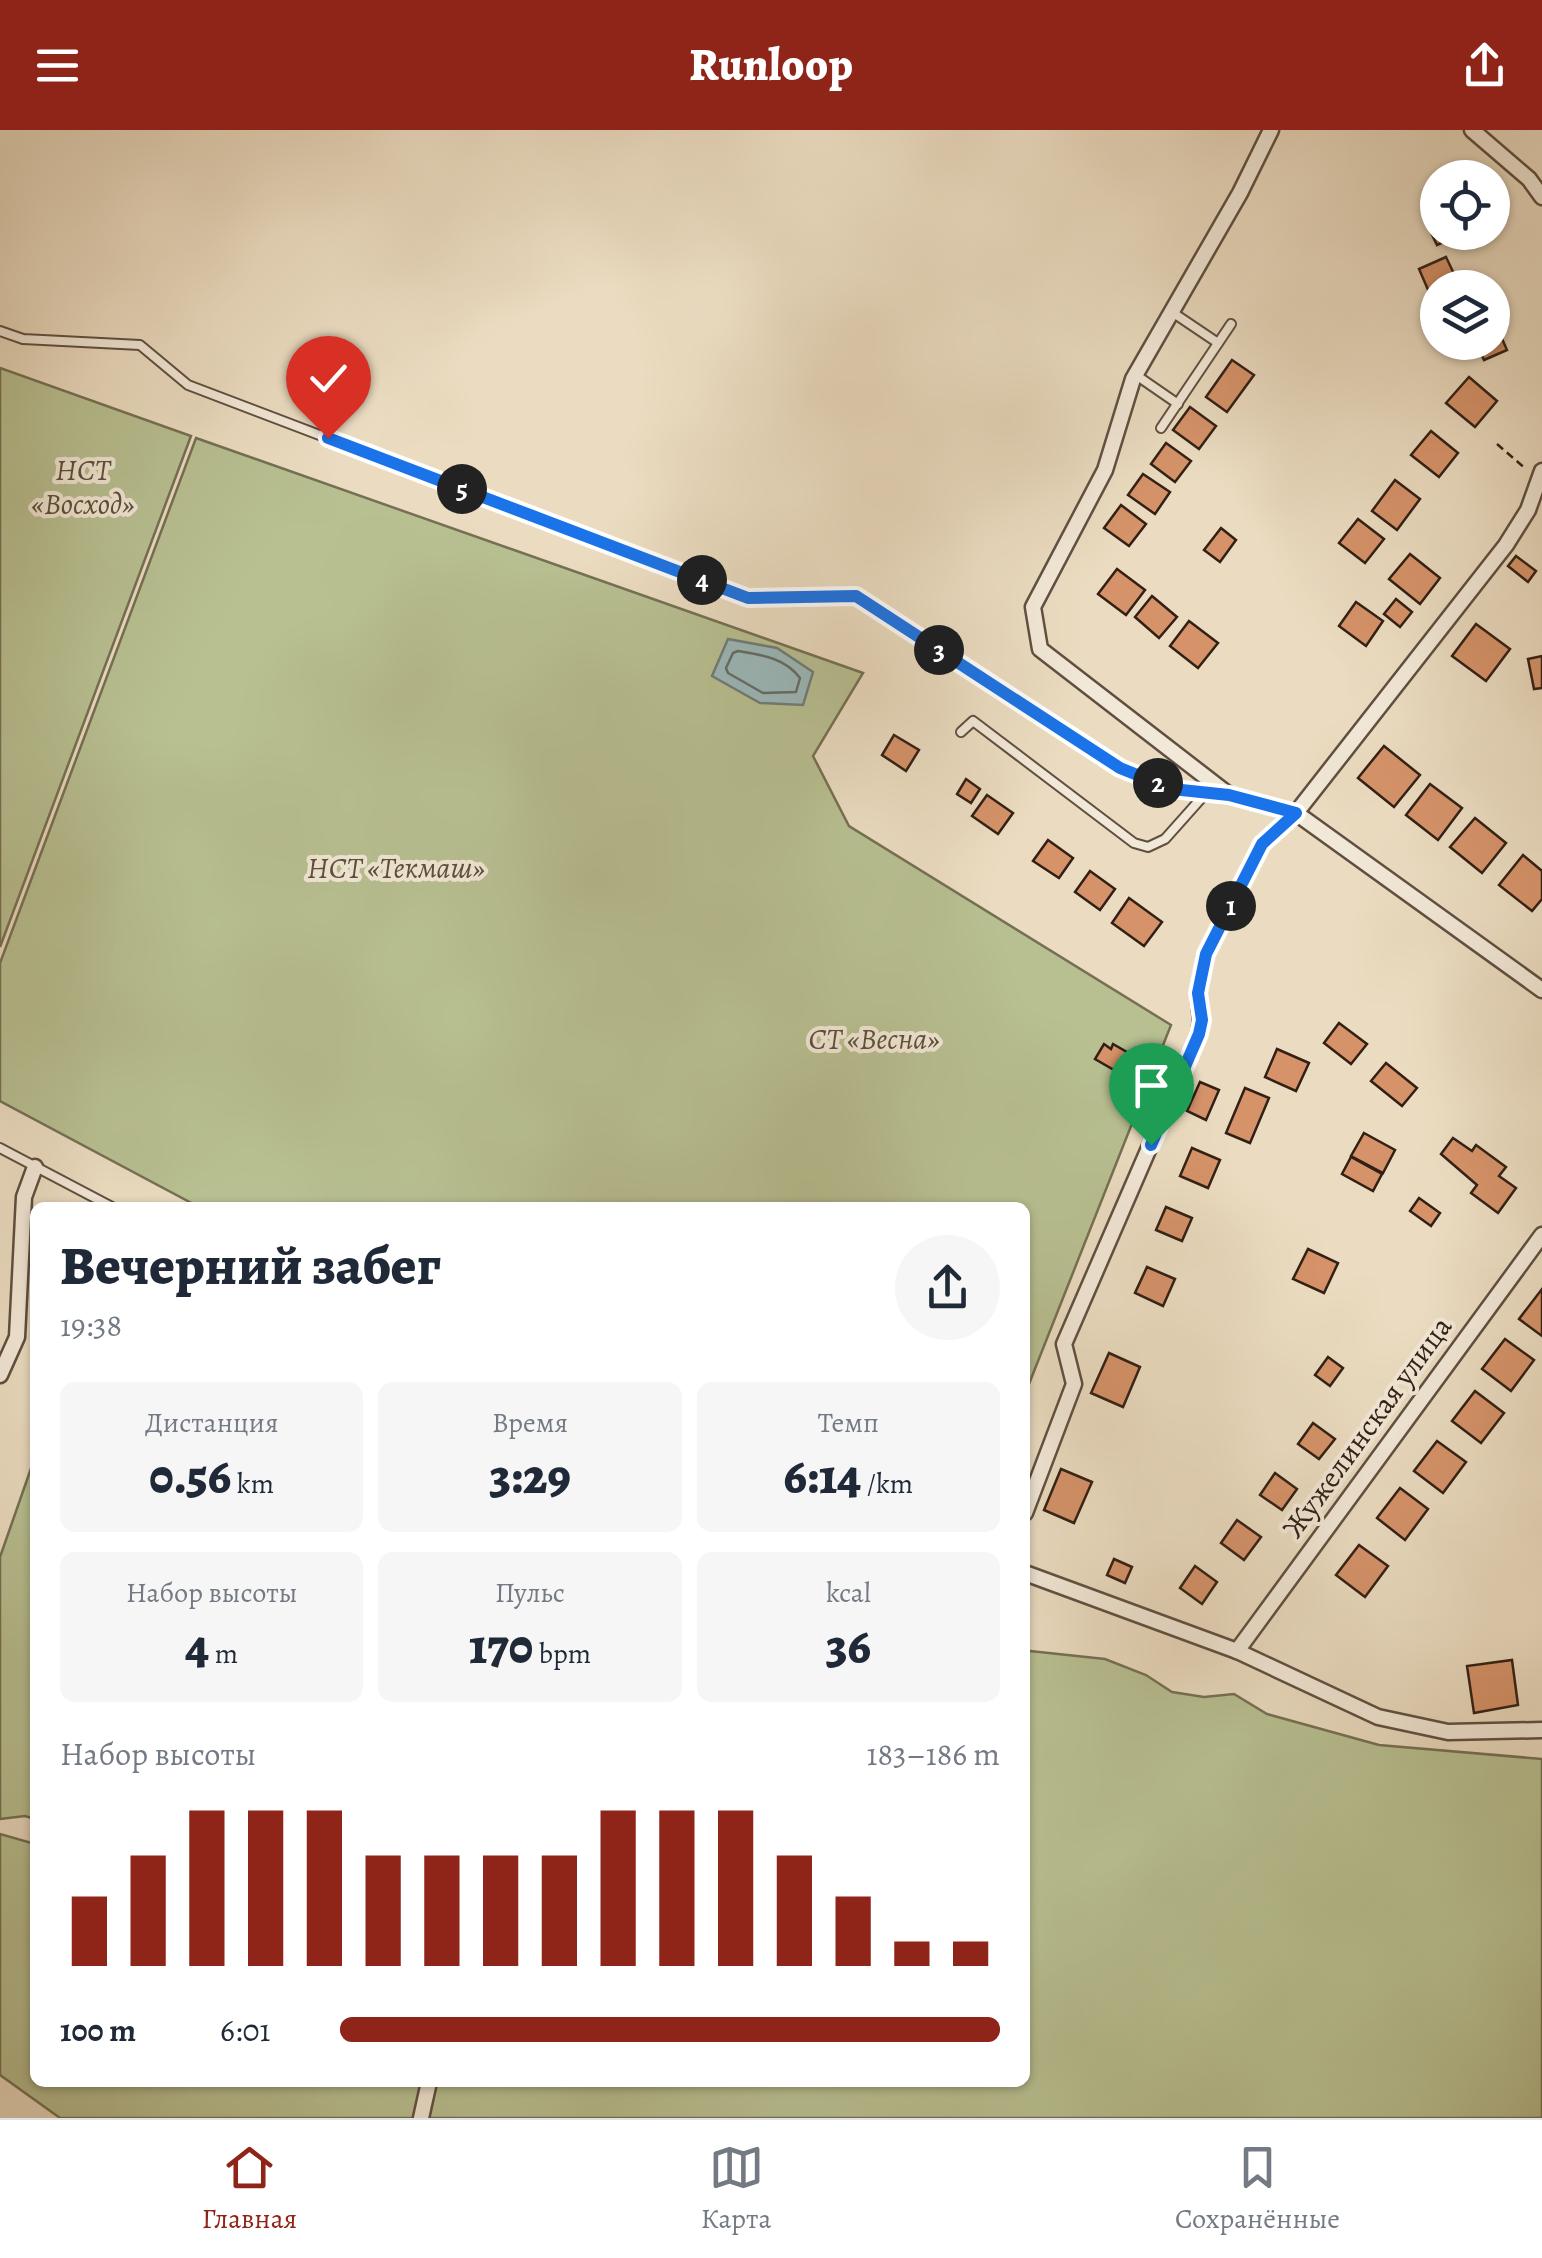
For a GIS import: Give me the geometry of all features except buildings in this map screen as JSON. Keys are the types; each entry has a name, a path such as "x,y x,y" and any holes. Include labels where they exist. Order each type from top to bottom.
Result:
{"street":[{"path":"1271,130 1240,193 1136,374 1105,470 1033,607 1040,649 1229,795 1296,813 1542,990"},
{"path":"1472,130 1529,179 1542,196"},
{"path":"1030,1500 1074,1384 1064,1344 1199,1034 1202,1020 1198,993 1206,954 1262,844 1296,813 1506,545 1528,510 1540,475"},
{"path":"0,1375 16,1336 24,1196 35,1168"},
{"name":"Жужелинская улица","path":"1237,1651 1542,1235"},
{"path":"1030,1575 1237,1651 1378,1717 1448,1732 1542,1730"},
{"path":"420,2118 428,2087"}],"lane":[{"path":"1172,312 1218,342"},
{"path":"1161,428 1230,324"},
{"path":"0,331 23,339 140,346 188,385 748,598 856,596 1120,768 1172,789 1229,795"},
{"path":"1136,374 1178,404"},
{"path":"961,732 973,721 1134,842 1148,847 1164,839 1206,793"},
{"path":"0,1148 102,1202"}],"path":[{"path":"1497,444 1540,475"}],"green space":[{"name":"НСТ «Восход»","path":"0,368 191,436 0,947"},
{"name":"НСТ «Текмаш»","path":"196,438 863,673 813,756 849,826 1171,1025 1030,1381 1030,1202 190,1202 0,1101 0,963"},
{"path":"30,1471 30,1818 0,1819 0,1557"},
{"path":"1030,1651 1105,1659 1146,1675 1172,1692 1204,1697 1234,1694 1267,1714 1379,1745 1542,1759 1542,2118 60,2118 0,2075 0,1834 30,1843 30,2087 1030,2087"}],"water":[{"path":"728,639 777,648 813,672 803,705 760,703 712,676"}],"route":[{"path":"328,438 748,598 856,596 1120,768 1172,789 1229,795 1296,813 1262,844 1206,954 1198,993 1202,1020 1199,1034 1151,1145"}],"park label":[{"name":"СТ «Весна»","path":"874,1039"}]}
